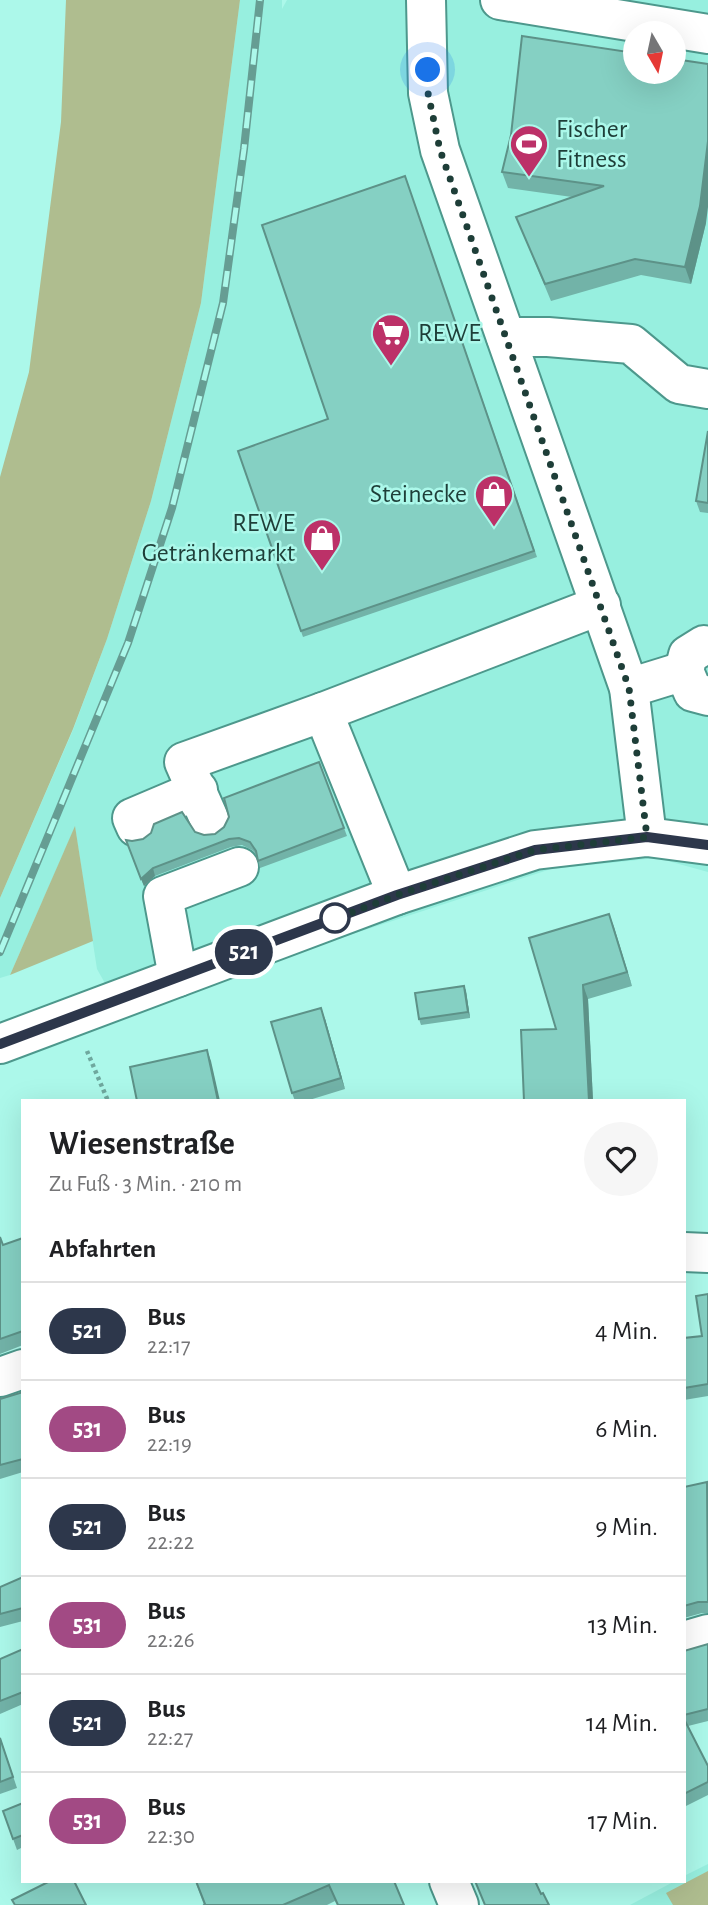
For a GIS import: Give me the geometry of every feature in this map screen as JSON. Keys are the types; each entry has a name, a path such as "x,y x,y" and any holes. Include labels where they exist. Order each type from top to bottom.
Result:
{"street":[{"path":"426,0 428,93 440,150 629,688 647,837"},
{"path":"500,0 708,34"},
{"path":"506,337 548,337 631,344 679,384 708,389"},
{"path":"219,837 184,762 323,712 601,605"},
{"path":"629,688 700,685"},
{"path":"323,712 345,797 397,895"},
{"path":"136,827 132,818 219,837"},
{"path":"178,977 161,892 219,837"},
{"path":"0,1044 397,895 535,850 647,837 708,845"},
{"path":"686,1252 708,1252"},
{"path":"0,1377 21,1370"},
{"path":"686,1640 708,1634"},
{"path":"450,1883 459,1905"}],"path":[{"path":"73,1018 107,1099"}],"shaded area":[{"path":"66,0 240,0 201,303 151,501 107,639 73,729 0,898 0,477 29,372 61,122"},
{"path":"240,0 282,0 282,9 287,0 708,0 708,872 657,858 551,869 120,1010 97,969 75,827 10,975 0,978 0,898 73,730 107,639 151,501 201,303"},
{"path":"75,826 93,941 10,975"},
{"path":"708,1864 708,1905 630,1905 671,1883 686,1883 686,1875"},
{"path":"708,1871 708,1905 673,1905 666,1893"}],"building":[{"path":"522,36 623,51 623,84 686,84 686,61 708,64 708,141 700,206 685,267 635,259 545,284 516,217 604,186 502,172 511,135"},
{"name":"REWE","path":"405,176 534,551 301,631 238,451 328,419 262,225"},
{"path":"708,431 708,503 696,501"},
{"path":"319,762 344,828 258,861 250,842 239,838 229,839 153,868 141,879 126,840 143,839 151,833 154,824 182,812 195,832 215,834 224,827 229,817 224,798"},
{"path":"609,914 627,972 583,985 589,1099 524,1099 521,1030 556,1029 529,938"},
{"path":"464,986 468,1012 419,1019 415,993"},
{"path":"321,1008 341,1078 292,1093 271,1022"},
{"path":"207,1050 218,1099 137,1099 130,1067"},
{"path":"0,1237 3,1245 21,1239 21,1332 0,1339"},
{"path":"708,1294 708,1384 686,1388 686,1338 702,1336 696,1296"},
{"path":"21,1393 21,1460 0,1465 0,1399"},
{"path":"707,1482 708,1602 686,1605 686,1487"},
{"path":"21,1578 21,1609 0,1614 0,1587"},
{"path":"708,1644 708,1709 686,1714 686,1650"},
{"path":"21,1650 21,1693 0,1701 0,1659"},
{"path":"686,1723 708,1766 708,1782 686,1793"},
{"path":"0,1738 13,1777 0,1782"},
{"path":"21,1804 21,1836 13,1839 3,1811"},
{"path":"46,1883 75,1883 86,1905 15,1905 12,1900"},
{"path":"197,1883 395,1883 404,1905 338,1905 329,1885 283,1905 205,1904"},
{"path":"476,1883 536,1883 549,1905 485,1905"}],"railway":[{"path":"0,952 128,643 172,508 223,303 244,149 260,0"}],"bus line":[{"name":"521","path":"0,1044 397,895 535,850 647,837 708,845"}],"place":[{"name":"Fischer Fitness","path":"529,178"},
{"name":"REWE","path":"391,367"},
{"name":"Steinecke","path":"494,528"},
{"name":"REWE Getränkemarkt","path":"322,572"}],"route":[{"path":"335,918 332,920 397,895 535,850 647,837 629,688 440,150 428,93 428,70"}]}
